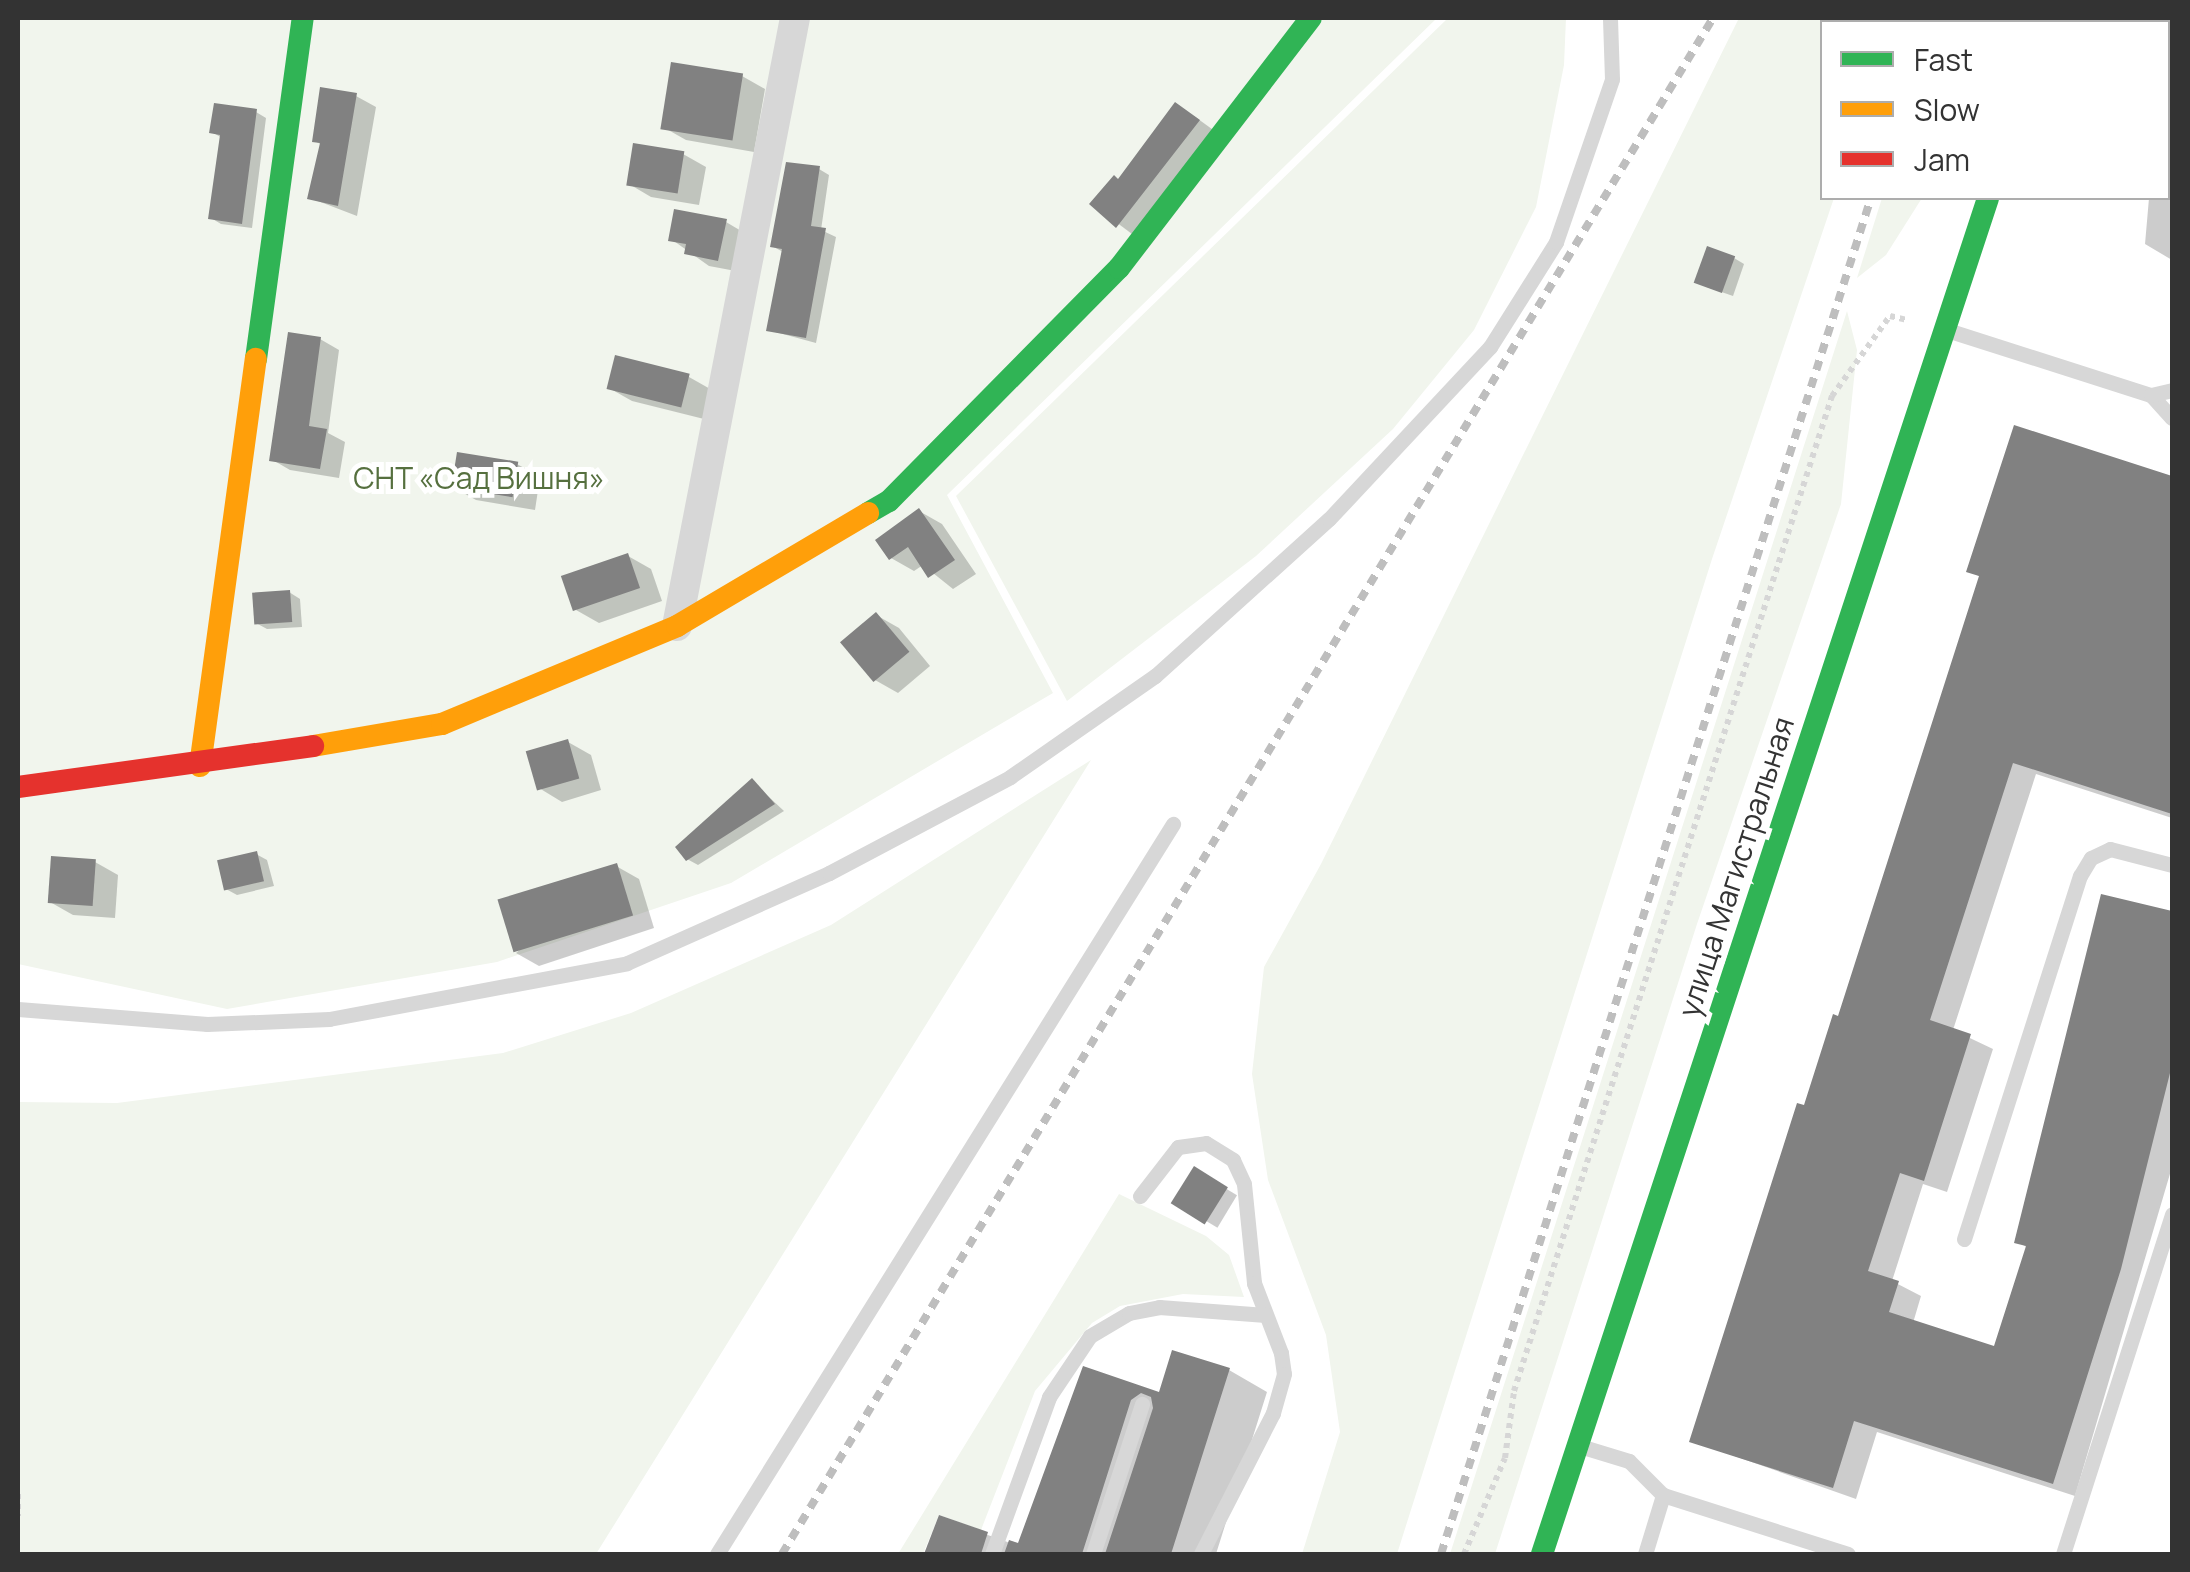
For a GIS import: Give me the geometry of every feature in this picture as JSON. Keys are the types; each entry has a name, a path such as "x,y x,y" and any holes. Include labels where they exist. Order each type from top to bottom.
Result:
{"street":[{"path":"200,766 303,18"},
{"path":"677,626 796,18"},
{"path":"18,787 200,766 442,724 677,626 889,500 1119,268 1312,18"},
{"name":"улица Магистральная","path":"1542,1554 1987,200"}],"lane":[{"path":"18,1009 207,1024 329,1018 626,963 829,873 1010,777 1155,676 1329,519 1490,347 1556,242 1612,79 1610,18"},
{"path":"1944,329 2151,395 2172,418"},
{"path":"2151,395 2172,390"},
{"path":"718,1554 1173,824"},
{"path":"1964,1239 2080,876 2091,858 2110,849 2172,865"},
{"path":"1140,1196 1178,1147 1206,1143 1232,1160 1244,1184 1246,1243 1266,1315 1282,1354 1281,1392 1201,1554"},
{"path":"2063,1554 2172,1214"},
{"path":"992,1554 1049,1396 1090,1336 1128,1313 1159,1307 1266,1315"},
{"path":"1093,1554 1142,1404"},
{"path":"1577,1445 1629,1461 1664,1496 1848,1554"},
{"path":"1644,1554 1664,1496"}],"path":[{"path":"1464,1554 1505,1458 1514,1391 1832,396 1890,316 1944,329"},
{"path":"18,1494 18,1516"}],"green space":[{"name":"СНТ «Сад Вишня»","path":"18,18 1437,18 947,495 1053,693 731,883 497,962 227,1009 18,964"},
{"path":"1448,18 1566,18 1564,65 1536,207 1474,330 1393,429 1256,556 1067,701 956,496"},
{"path":"1739,18 1895,18 1820,20 1820,200 1833,200 1712,559 1397,1554 1302,1554 1340,1432 1326,1335 1268,1180 1252,1074 1264,967 1321,864"},
{"path":"1881,200 1921,200 1886,255 1857,278"},
{"path":"1847,311 1857,350 1841,504 1697,924 1495,1554 1450,1554"},
{"path":"1091,760 596,1554 18,1554 18,1102 117,1103 503,1053 631,1013 831,925"},
{"path":"1119,1194 1206,1236 1229,1255 1244,1297 1183,1294 1120,1306 1092,1323 1035,1391 981,1530 939,1515 923,1554 898,1554"}],"building":[{"path":"671,62 743,73 732,141 660,129"},
{"path":"320,87 357,93 338,206 307,199 320,143 312,142"},
{"path":"1175,102 1200,120 1116,228 1089,204 1114,175 1118,179"},
{"path":"214,103 257,109 242,224 208,219 220,135 209,133"},
{"path":"633,143 684,151 678,194 626,185"},
{"path":"786,162 820,166 811,226 826,228 806,338 766,331 782,249 770,247"},
{"path":"674,209 727,219 718,261 684,254 686,244 668,241"},
{"path":"1707,246 1735,256 1722,293 1694,283"},
{"path":"288,332 321,337 309,426 327,429 320,469 269,461"},
{"path":"615,355 690,374 681,408 607,389"},
{"path":"2014,425 2172,476 2172,814 2013,763 1930,1020 1971,1034 1924,1181 1900,1173 1868,1271 1899,1281 1889,1312 1994,1346 2026,1246 2014,1243 2101,894 2172,911 2172,1065 2121,1269 2053,1484 1854,1421 1833,1488 1689,1442 1797,1103 1804,1105 1833,1014 1838,1016 1979,576 1966,572"},
{"path":"457,452 518,462 513,497 451,488"},
{"path":"919,508 955,560 928,578 908,547 889,560 875,540"},
{"path":"628,553 640,588 573,611 561,576"},
{"path":"290,590 292,622 254,625 252,593"},
{"path":"876,612 909,652 873,682 840,642"},
{"path":"568,739 579,778 537,791 526,751"},
{"path":"752,778 775,804 686,861 675,847"},
{"path":"257,851 264,881 224,890 217,860"},
{"path":"51,856 96,859 93,906 48,903"},
{"path":"617,863 633,916 514,952 497,900"},
{"path":"1194,1166 1228,1187 1205,1225 1171,1203"},
{"path":"1172,1350 1230,1368 1171,1554 1105,1554 1153,1408 1151,1397 1141,1393 1131,1400 1082,1554 1004,1554 1009,1540 1018,1543 1083,1366 1159,1392"},
{"path":"939,1515 988,1532 981,1554 924,1554"}],"railway":[{"path":"782,1554 1713,18"},
{"path":"1441,1554 1870,200"}],"traffic: fast":[{"path":"256,359 303,18"},
{"path":"868,513 889,501 1119,268 1311,18"},
{"path":"1542,1554 1987,200"}],"traffic: slow":[{"path":"200,766 256,359"},
{"path":"313,746 442,724 677,626 868,513"}],"traffic: jam":[{"path":"18,787 313,746"}]}
